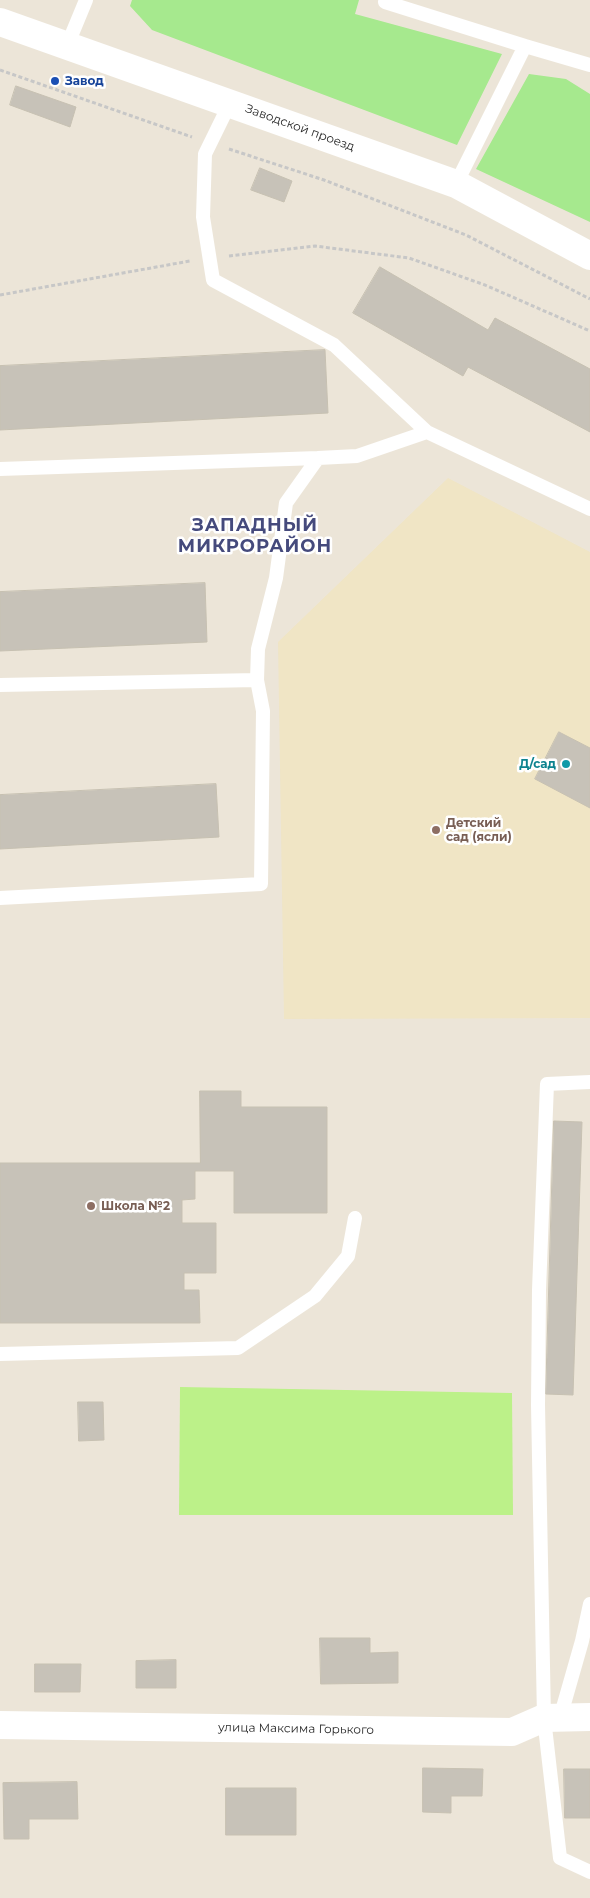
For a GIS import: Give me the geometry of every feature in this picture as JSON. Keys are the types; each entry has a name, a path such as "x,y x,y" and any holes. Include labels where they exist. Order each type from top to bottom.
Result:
{"street":[{"name":"Заводской проезд","path":"0,22 456,184 590,256"},
{"name":"улица Максима Горького","path":"0,1725 512,1732 552,1718 590,1717"}],"lane":[{"path":"67,46 86,0"},
{"path":"385,2 590,65"},
{"path":"456,184 525,46"},
{"path":"230,104 205,154 203,217 213,280 334,345 427,432 590,509"},
{"path":"0,469 357,456 427,432"},
{"path":"0,898 260,884 263,711 257,680 258,649 276,578 286,503 318,458"},
{"path":"0,685 257,680"},
{"path":"590,1082 547,1084 539,1290 538,1396 560,1858 590,1872"},
{"path":"0,1354 238,1348 315,1296 348,1256 355,1218"},
{"path":"552,1718 582,1641 590,1604"}],"path":[{"path":"0,70 210,143 324,180 466,235 590,299"},
{"path":"0,295 210,258 315,246 409,258 485,285 590,331"}],"shaded area":[{"name":"Детский сад (ясли)","path":"448,478 590,552 590,1018 284,1019 278,642"}],"green space":[{"path":"132,0 359,0 355,14 502,54 457,145 152,30 130,6"},
{"path":"529,74 566,79 590,94 590,222 476,169"},
{"path":"180,1387 512,1393 513,1515 179,1515"}],"building":[{"path":"16,86 76,107 70,127 10,105"},
{"path":"260,168 292,181 284,202 251,190"},
{"path":"380,267 488,330 495,318 590,369 590,432 468,367 463,376 353,313"},
{"path":"325,350 328,413 0,430 0,366"},
{"path":"205,583 207,642 0,651 0,592"},
{"name":"Д/сад","path":"559,732 590,748 590,808 535,779"},
{"path":"216,784 219,837 0,849 0,795"},
{"name":"Школа №2","path":"200,1091 241,1091 241,1107 327,1107 327,1213 234,1213 234,1171 195,1171 195,1199 182,1200 182,1223 216,1223 216,1273 184,1273 184,1290 199,1290 200,1323 0,1323 0,1163 200,1163"},
{"path":"554,1121 582,1122 573,1395 546,1394"},
{"path":"78,1402 103,1402 104,1440 79,1441"},
{"path":"320,1638 370,1638 370,1653 398,1652 398,1683 321,1684"},
{"path":"176,1660 176,1688 136,1688 136,1661"},
{"path":"35,1664 81,1664 80,1692 35,1692"},
{"path":"423,1768 483,1769 482,1796 451,1796 451,1813 423,1812"},
{"path":"564,1769 590,1769 590,1818 565,1818"},
{"path":"77,1782 78,1819 29,1819 29,1839 4,1839 3,1783"},
{"path":"226,1788 296,1788 296,1835 226,1835"}],"place":[{"name":"Завод","path":"55,81"},
{"name":"Д/сад","path":"566,764"},
{"name":"Детский сад (ясли)","path":"436,830"},
{"name":"Школа №2","path":"91,1206"}],"district":[{"name":"ЗАПАДНЫЙ МИКРОРАЙОН","path":"255,536"}]}
